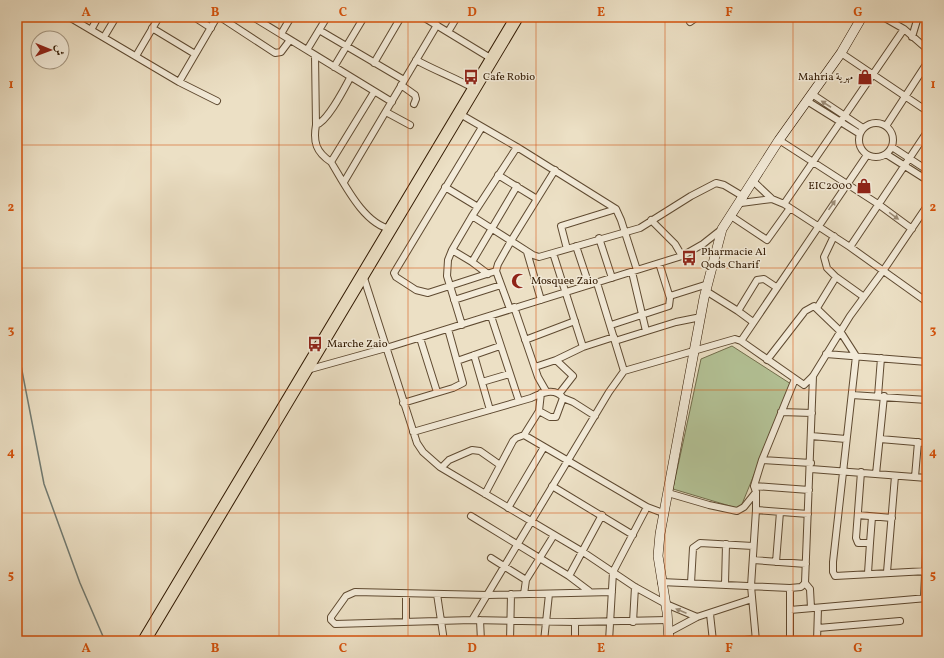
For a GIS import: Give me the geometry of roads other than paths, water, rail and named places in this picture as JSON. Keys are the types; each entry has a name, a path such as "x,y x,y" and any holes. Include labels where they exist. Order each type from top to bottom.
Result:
{"highway":[{"path":"144,641 518,17"}],"street":[{"path":"69,17 179,82 217,102"},
{"path":"90,30 98,17"},
{"path":"104,37 116,17"},
{"path":"136,56 159,17"},
{"path":"194,17 211,28"},
{"path":"179,82 218,17 275,52 281,52 290,40"},
{"path":"281,34 291,17"},
{"path":"307,50 327,17"},
{"path":"334,67 364,17"},
{"path":"374,63 401,17"},
{"path":"423,17 492,59"},
{"path":"448,32 457,17"},
{"path":"690,22 697,17"},
{"path":"307,370 420,338 682,256 703,244 722,229 754,182 779,140 841,52 862,17"},
{"path":"883,17 904,29 927,49"},
{"path":"894,24 896,17"},
{"path":"912,37 918,17"},
{"path":"257,18 350,78 392,102"},
{"path":"344,182 437,25"},
{"path":"152,28 195,54"},
{"path":"784,204 904,29"},
{"path":"319,30 374,63 403,83 415,95 416,99 414,104"},
{"path":"841,52 927,111"},
{"path":"314,55 316,125 314,143 322,156 331,162 366,215 386,228 391,229"},
{"path":"416,60 436,71 455,77 475,89"},
{"path":"886,126 927,63"},
{"path":"316,125 322,121 333,107 350,78"},
{"path":"331,162 374,92"},
{"path":"810,98 861,131"},
{"path":"386,112 410,126"},
{"path":"460,114 555,170 616,209 625,232 646,331"},
{"path":"874,122 886,126 893,135 892,147 886,154 874,157 867,155 859,143 861,131 874,122"},
{"path":"482,127 394,273 404,283 423,293 436,292 496,272"},
{"path":"850,247 927,132"},
{"path":"779,140 878,204 912,229"},
{"path":"462,325 450,287 447,270 448,260 452,250 472,216 517,147"},
{"path":"892,147 927,170"},
{"path":"886,154 927,180"},
{"path":"741,341 776,287 867,155"},
{"path":"524,436 539,411 544,392 525,340 496,272 498,264 511,241 555,170"},
{"path":"498,175 537,199"},
{"path":"754,182 772,198 834,236 927,302"},
{"path":"472,216 527,252 536,256 568,249 599,238 640,228 651,220 716,183 724,185 742,200 772,198"},
{"path":"472,262 517,186"},
{"path":"446,187 478,207"},
{"path":"804,385 813,376 840,331 927,206"},
{"path":"731,216 768,240 790,208"},
{"path":"568,249 561,226 616,209"},
{"path":"651,220 675,244 682,256"},
{"path":"669,637 666,604 661,582 658,556 663,513 707,287 722,229"},
{"path":"834,236 824,257 827,268 836,277 864,297"},
{"path":"599,238 612,278"},
{"path":"576,246 589,285"},
{"path":"452,250 488,274"},
{"path":"527,252 541,300"},
{"path":"553,253 583,347"},
{"path":"611,325 643,316 669,306 670,296 659,263"},
{"path":"363,276 403,403 417,443 423,452 442,467 583,552 635,587 666,604 697,618"},
{"path":"817,308 836,277"},
{"path":"738,310 759,278 764,279 776,287"},
{"path":"597,283 611,325 624,372"},
{"path":"454,300 501,285"},
{"path":"670,296 707,287"},
{"path":"707,287 753,322"},
{"path":"767,360 806,310 812,306 817,308 840,331 856,356 846,439 833,574 837,577 868,573 925,571"},
{"path":"491,316 519,401"},
{"path":"535,367 556,360 583,347 701,317"},
{"path":"525,340 575,321"},
{"path":"403,403 462,384 448,329"},
{"path":"420,338 437,392"},
{"path":"472,620 505,567 517,544 532,522 552,486 624,372 694,352 728,340 741,341 814,392"},
{"path":"457,361 500,346"},
{"path":"826,354 927,362"},
{"path":"474,355 490,410"},
{"path":"876,474 880,439 881,358"},
{"path":"539,411 550,417 556,417 561,396 573,376 556,360"},
{"path":"482,382 509,374"},
{"path":"811,608 810,589 805,583 814,392 813,376"},
{"path":"733,641 756,640 751,586 756,510 755,489 762,460 795,379"},
{"path":"413,432 490,410 544,392 561,396 596,416"},
{"path":"852,394 927,400"},
{"path":"781,412 812,413"},
{"path":"485,494 513,441 516,438 524,436 647,507 663,513"},
{"path":"811,436 846,439"},
{"path":"880,439 927,443"},
{"path":"915,477 918,442"},
{"path":"508,508 544,447"},
{"path":"442,467 449,460 472,450 480,452 500,465"},
{"path":"762,460 843,471 927,478"},
{"path":"860,472 856,541 858,543 870,543"},
{"path":"887,572 896,476"},
{"path":"552,486 633,535"},
{"path":"668,493 737,511 744,507 755,489"},
{"path":"755,489 809,490"},
{"path":"609,641 612,572 647,507"},
{"path":"756,510 808,514"},
{"path":"776,562 780,512"},
{"path":"569,576 602,515"},
{"path":"858,515 892,518"},
{"path":"471,516 569,576 589,591"},
{"path":"868,573 872,517"},
{"path":"790,610 925,598 927,530"},
{"path":"524,594 526,580 554,535"},
{"path":"691,582 693,548 695,544 753,546"},
{"path":"725,584 726,544"},
{"path":"491,558 526,580"},
{"path":"753,560 806,564"},
{"path":"661,582 691,582 790,588 801,587 805,583"},
{"path":"633,622 635,587"},
{"path":"790,588 790,641"},
{"path":"612,592 589,591 549,594 488,595 355,592 346,596 331,620 335,624 472,620 546,622 633,622 668,620"},
{"path":"406,594 406,622"},
{"path":"437,594 444,641"},
{"path":"510,641 511,594"},
{"path":"544,641 549,594"},
{"path":"669,637 697,618 752,599"},
{"path":"817,641 818,608"},
{"path":"710,614 713,641"},
{"path":"480,620 481,641"},
{"path":"818,628 900,621"},
{"path":"575,622 575,641"},
{"path":"893,641 904,640"}],"waterway":[{"path":"17,345 44,484 80,583 105,641"},
{"path":"917,641 927,635"}],"place":[{"name":"Cafe Robio","path":"471,77"},
{"name":"Mahria مهرية","path":"865,77"},
{"name":"EIC2000","path":"864,186"},
{"name":"Pharmacie Al Qods Charif","path":"689,258"},
{"name":"Mosquee Zaio","path":"519,281"},
{"name":"Marche Zaio","path":"315,344"}]}
